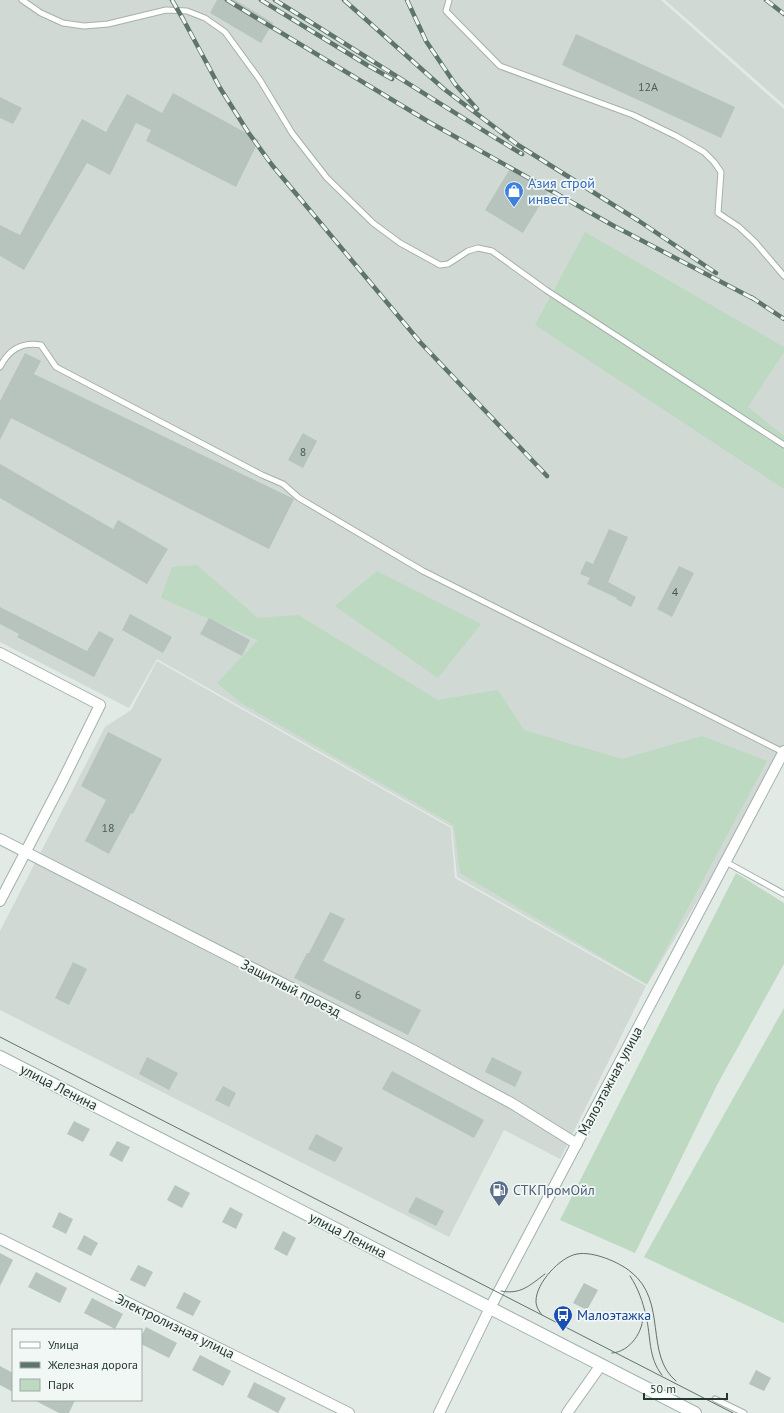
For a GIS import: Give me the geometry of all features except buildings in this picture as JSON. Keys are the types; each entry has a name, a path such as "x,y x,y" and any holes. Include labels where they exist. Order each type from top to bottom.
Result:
{"main road":[{"name":"улица Ленина","path":"0,1057 695,1413"}],"street":[{"path":"0,653 100,705 0,901"},
{"name":"Малоэтажная улица","path":"439,1413 490,1308 726,862 780,768 784,752"},
{"name":"Защитный проезд","path":"0,838 419,1054 513,1104 578,1144"},
{"name":"Электролизная улица","path":"0,1239 349,1413"},
{"path":"567,1413 601,1365"}],"lane":[{"path":"22,0 42,13 63,22 84,26 108,24 166,10 187,11 205,18 225,32 260,80 292,133 327,178 373,223 400,243 440,265 448,264 468,251 478,248 492,251 546,290 784,445"},
{"path":"449,0 446,11 500,66 633,115 676,136 704,152 721,172 718,213 739,227 755,242 784,276"},
{"path":"0,366 11,351 29,343 41,345 56,367 262,476 283,484 299,498 424,571 784,752"},
{"path":"726,862 784,894"},
{"path":"715,1399 744,1413"}],"shaded area":[{"path":"0,0 661,0 784,109 784,756 647,985 457,877 452,827 157,659 129,708 0,642"},
{"path":"665,0 784,0 784,105"},
{"path":"157,661 451,828 455,878 646,986 560,1159 504,1130 449,1237 0,1010 0,931 105,727 131,710"}],"green space":[{"path":"585,232 784,347 784,352 748,407 784,436 784,489 535,325"},
{"path":"197,565 258,618 298,615 438,700 498,690 524,730 622,759 702,736 767,761 647,984 460,873 454,825 241,703 217,683 258,640 161,598 172,567"},
{"path":"377,571 481,624 438,678 335,606"},
{"path":"736,873 784,903 784,964 717,1085 635,1253 560,1220"},
{"path":"784,1008 784,1323 644,1257"}],"tram line":[{"path":"0,1037 733,1413"},
{"path":"542,1315 536,1301 540,1286 550,1272 563,1260 577,1254 590,1254 613,1261 626,1268 642,1284 649,1298 653,1312 657,1343 661,1357 666,1370 676,1381"},
{"path":"501,1291 514,1292 520,1290 545,1274"},
{"path":"630,1276 642,1300 648,1324 652,1354 657,1368 662,1375"},
{"path":"612,1353 625,1349 635,1340 643,1321 643,1314"}],"railway":[{"path":"172,0 220,88 248,132 272,165 420,342 547,476"},
{"path":"227,0 429,122 614,226 754,299"},
{"path":"261,0 392,79"},
{"path":"275,0 522,154"},
{"path":"344,0 444,89 518,145 639,221 716,273"},
{"path":"407,0 426,41 455,84 477,109"},
{"path":"766,0 784,14"},
{"path":"751,297 784,319"}],"place":[{"name":"Азия строй инвест","path":"514,208"},
{"name":"СТКПромОйл","path":"499,1207"},
{"name":"Малоэтажка","path":"563,1332"}]}
